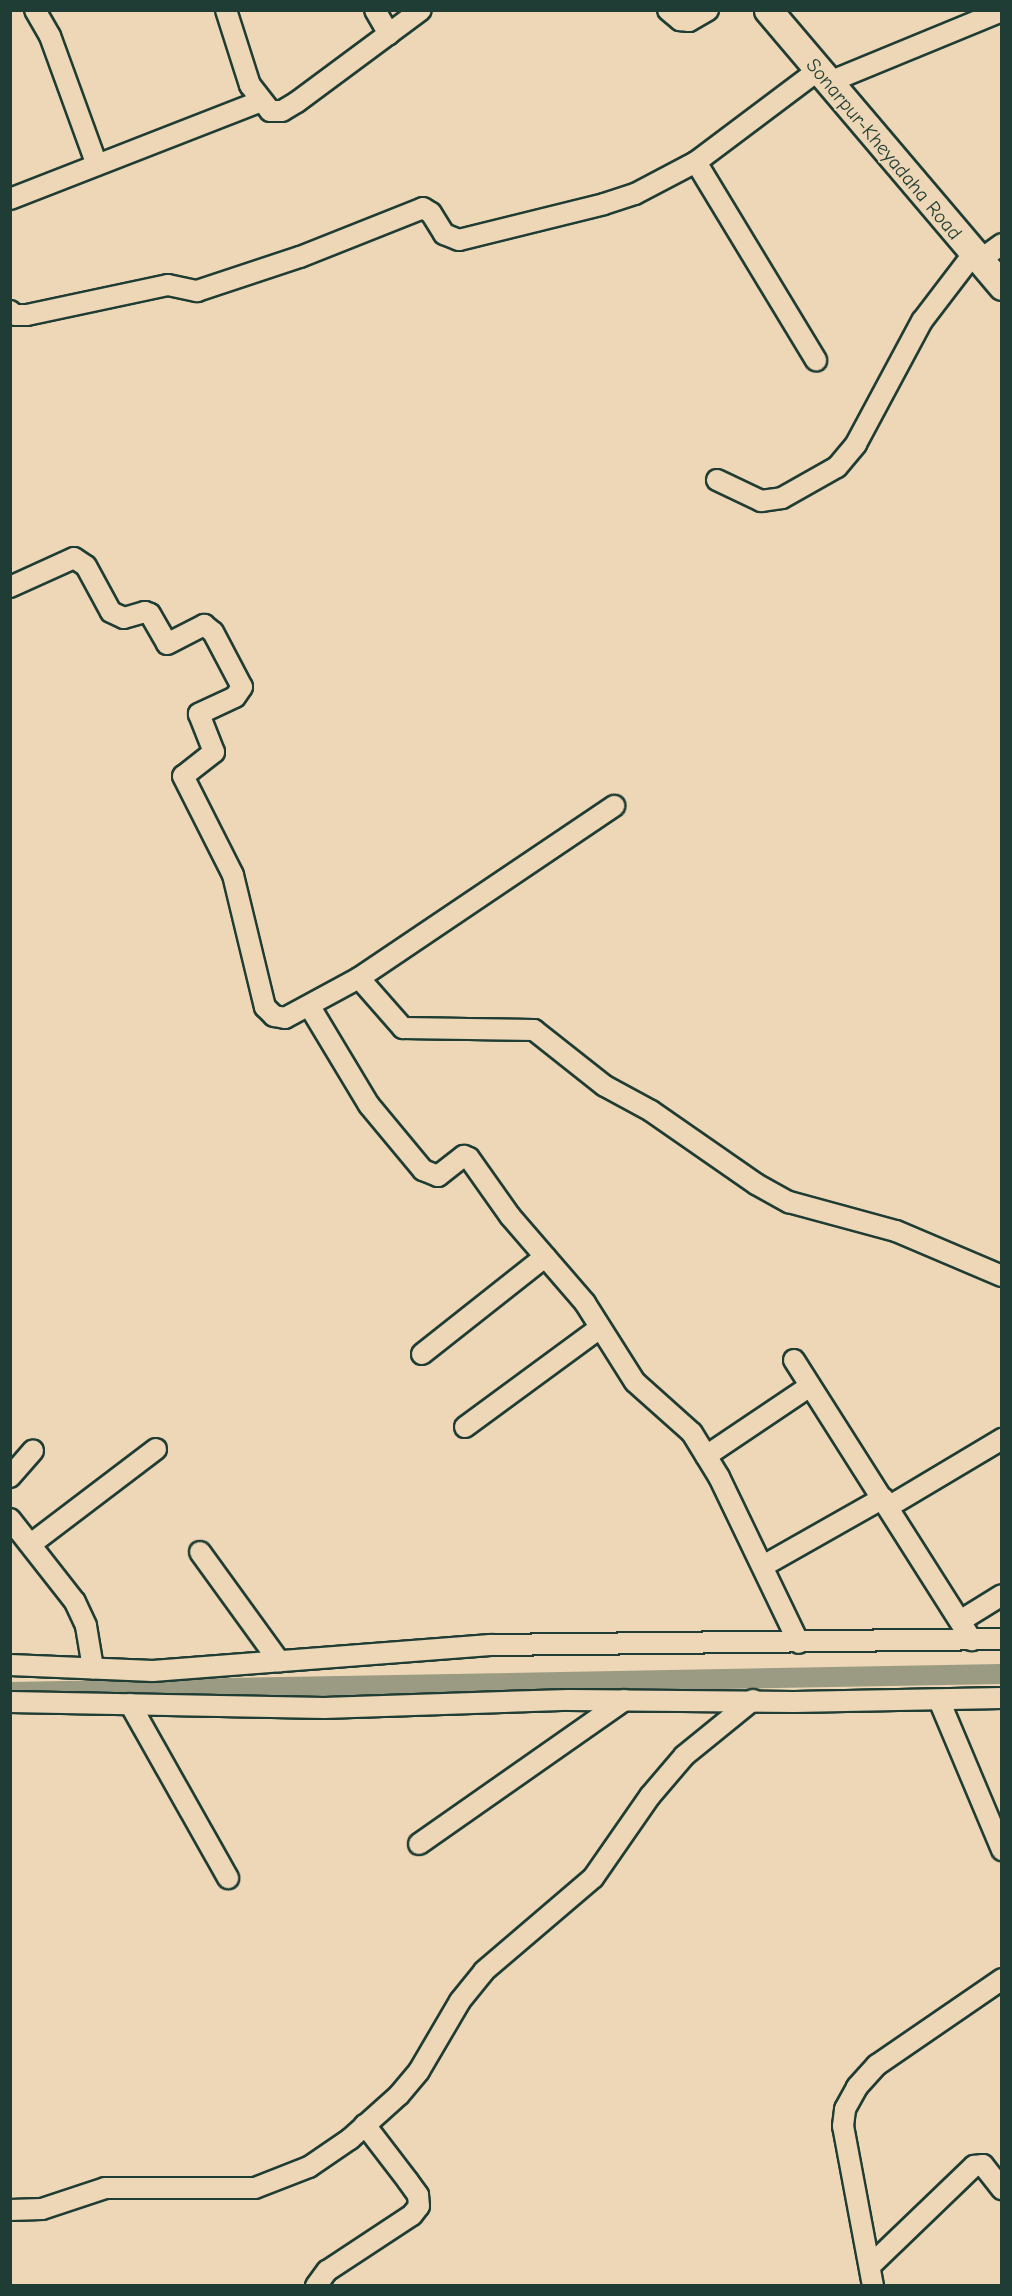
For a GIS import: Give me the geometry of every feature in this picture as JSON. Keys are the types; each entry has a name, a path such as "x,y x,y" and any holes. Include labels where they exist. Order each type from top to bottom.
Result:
{"main road":[{"name":"Sonarpur-Kheyadaha Road","path":"768,10 822,77 1002,286"}],"street":[{"path":"35,10 50,36 97,165"},
{"path":"226,10 259,102 270,111 282,111 421,10"},
{"path":"375,10 389,34"},
{"path":"668,10 680,20 690,21 708,10"},
{"path":"10,311 15,315 27,315 168,285 198,291 300,257 423,208 431,213 444,234 459,240 604,204 635,194 696,162 822,77 1002,11"},
{"path":"10,199 259,102"},
{"path":"696,162 816,360"},
{"path":"717,480 761,501 783,498 837,467 861,434 922,321 977,256 1002,244"},
{"path":"10,587 74,558 86,566 111,612 124,618 144,612 150,614 166,644 197,627 209,627 242,687 235,697 200,714 214,752 207,761 187,771 184,782 232,875 266,1007 274,1016 285,1018 310,1007 359,978 614,806"},
{"path":"359,978 403,1029 534,1030 605,1086 651,1111 756,1184 789,1202 896,1231 1002,1275"},
{"path":"310,1007 369,1105 423,1170 438,1176 464,1156 469,1158 510,1216 600,1328 635,1382 692,1433 706,1455 763,1566 799,1643"},
{"path":"422,1354 545,1257"},
{"path":"465,1426 600,1328"},
{"path":"794,1360 972,1640"},
{"path":"706,1455 810,1386"},
{"path":"763,1566 1002,1439"},
{"path":"31,1544 156,1449"},
{"path":"10,1477 33,1451"},
{"path":"10,1519 75,1602 86,1626 93,1668"},
{"path":"200,1552 279,1661"},
{"path":"960,1621 1002,1595"},
{"path":"10,1665 153,1671 490,1645 1002,1639"},
{"path":"10,1702 324,1708 625,1700 1002,1698"},
{"path":"419,1844 625,1700"},
{"path":"10,2210 42,2209 105,2188 255,2188 309,2167 365,2125 419,2071 460,2001 484,1971 593,1878 644,1803 684,1756 753,1700"},
{"path":"939,1700 1002,1850"},
{"path":"130,1704 228,1878"},
{"path":"873,2286 871,2265 843,2127 845,2109 857,2087 877,2065 1002,1979"},
{"path":"316,2286 327,2271 412,2215 418,2206 418,2195 365,2125"},
{"path":"871,2265 974,2166 983,2165 1002,2189"}],"waterway":[{"path":"10,1692 1002,1674"}]}
